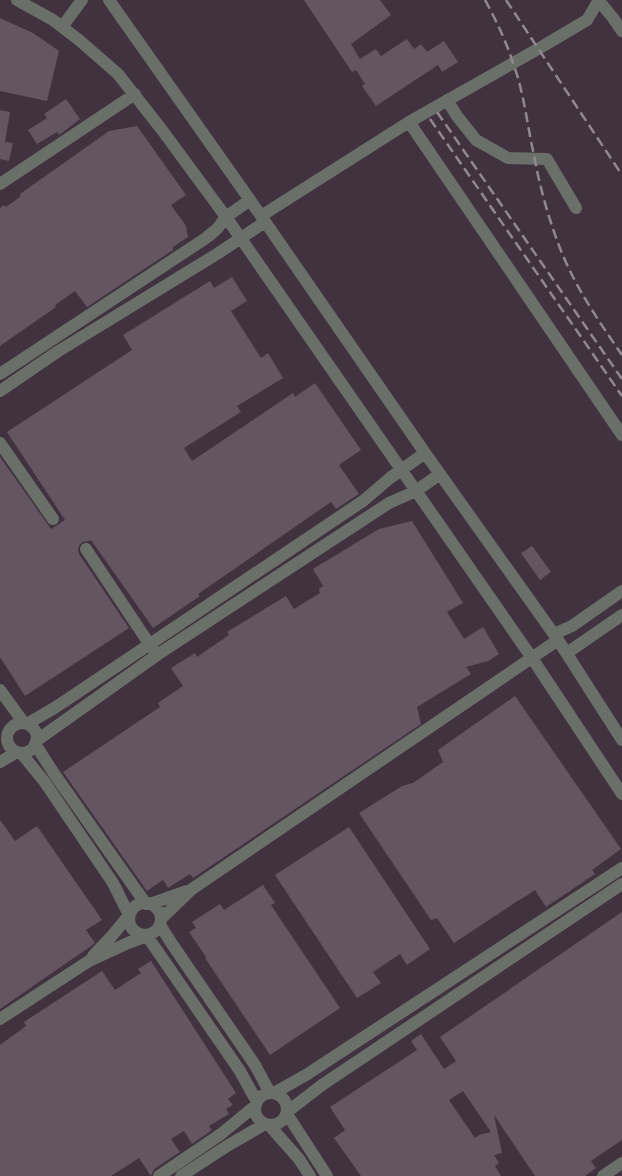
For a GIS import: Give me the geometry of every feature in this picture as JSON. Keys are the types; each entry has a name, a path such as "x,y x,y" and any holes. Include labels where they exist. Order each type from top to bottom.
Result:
{"street":[{"path":"62,27 82,0"},
{"path":"109,0 425,453 556,637 622,740"},
{"path":"0,391 57,352 240,239 263,219 409,122 587,20 599,1 622,31"},
{"path":"24,2 53,20 79,40 118,74 135,94 226,217 532,658 622,794"},
{"path":"0,184 135,94"},
{"path":"447,100 476,140 508,158 547,159 576,208"},
{"path":"409,122 622,436"},
{"path":"0,374 206,238 217,229 226,217 250,200"},
{"path":"50,341 57,352"},
{"path":"0,443 53,519"},
{"path":"0,762 19,752 29,751 36,743 154,650 363,501 390,478 425,453"},
{"path":"5,739 11,727 26,724 154,650 389,503 416,491 440,474"},
{"path":"86,549 154,650"},
{"path":"0,1019 89,961 128,942 154,933 161,922 192,889 532,658 556,637 622,592"},
{"path":"567,653 622,614"},
{"path":"0,690 26,724 34,729 37,737 36,743 55,774 148,904 158,910 161,922 172,944 272,1093"},
{"path":"0,724 9,745 19,752 44,781 113,883 129,915 131,928 136,933 147,936 240,1071 256,1103 256,1115 267,1124 299,1160 310,1176"},
{"path":"272,1093 306,1075 622,868"},
{"path":"159,1176 200,1156 227,1146 267,1124 281,1122 287,1113 322,1085 622,884"},
{"path":"89,961 138,905 148,904 192,889"},
{"path":"181,1176 221,1134 265,1094 272,1093 278,1094 284,1099 288,1107 287,1113 327,1176"},
{"path":"603,1176 622,1163"}],"shaded area":[{"path":"0,0 622,0 622,1176 0,1176"}],"building":[{"path":"304,0 380,0 391,15 351,44 360,59 376,49 381,56 407,39 414,49 421,44 427,52 444,41 458,62 442,72 438,65 376,106 362,86 365,84 356,70 352,72"},
{"path":"0,18 33,33 59,51 47,101 0,91"},
{"path":"66,99 80,119 59,135 57,132 37,144 28,130 47,118 44,114"},
{"path":"0,110 10,112 5,142 13,143 9,161 0,159"},
{"path":"137,126 186,195 171,205 186,226 188,237 173,247 173,250 87,307 75,291 55,305 56,307 0,346 0,208 4,205 6,207 20,197 20,194 109,131"},
{"path":"232,277 247,301 231,311 261,358 268,353 283,378 237,406 241,412 184,448 192,461 293,393 295,397 315,383 361,450 339,465 359,494 336,509 331,502 198,594 200,596 153,628 91,540 82,542 78,550 79,554 129,628 25,696 0,657 0,457 51,529 65,520 7,432 132,350 123,335 210,281 214,288"},
{"path":"412,521 463,603 447,612 464,639 483,627 499,654 488,661 466,667 471,674 417,707 421,724 193,878 190,874 168,888 163,880 147,891 63,772 160,707 158,703 183,686 171,668 195,653 197,657 229,635 227,632 286,596 294,609 320,593 319,589 323,586 313,569 379,529"},
{"path":"532,546 551,572 540,580 521,553"},
{"path":"515,696 621,849 592,870 595,874 546,907 535,890 454,943 437,918 431,920 359,813 402,786 413,783 443,762 438,750"},
{"path":"0,820 15,841 37,826 102,920 86,930 95,943 0,1009"},
{"path":"349,827 430,949 407,965 400,954 373,972 381,983 357,998 275,875"},
{"path":"263,885 275,903 271,905 340,1008 270,1055 189,932 196,928 192,922 220,904 224,910"},
{"path":"622,912 622,1140 591,1161 596,1168 585,1176 535,1176 494,1115 502,1153 494,1155 499,1163 495,1166 501,1176 361,1176 334,1138 345,1130 330,1107 417,1050 411,1041 421,1034 444,1069 456,1061 440,1037","holes":["463,1091 491,1132 475,1138 449,1100"]},
{"path":"151,961 236,1093 228,1099 233,1105 226,1109 229,1114 209,1126 212,1130 192,1144 184,1131 171,1139 180,1152 154,1169 151,1176 139,1158 111,1176 0,1176 0,1045 26,1026 24,1022 102,971 115,990 141,973 138,969"}],"railway":[{"path":"485,0 504,39 517,74 541,188 558,243 571,273 595,315 622,355"},
{"path":"506,0 622,175"},
{"path":"437,112 622,379"},
{"path":"430,119 622,396"}]}
